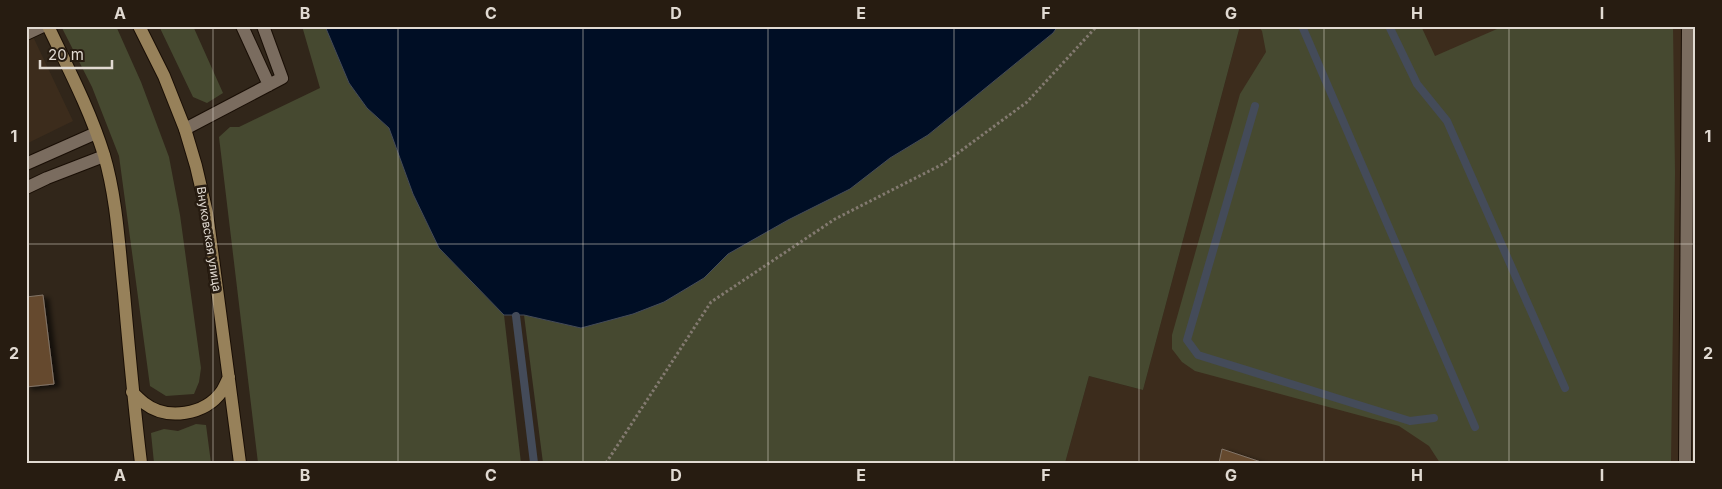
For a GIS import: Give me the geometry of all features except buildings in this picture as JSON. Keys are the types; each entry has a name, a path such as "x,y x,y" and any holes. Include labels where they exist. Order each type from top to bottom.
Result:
{"street":[{"path":"26,34 43,26"},
{"path":"48,26 78,89 96,133 104,156 117,215 132,392 141,463"},
{"name":"Внуковская улица","path":"139,26 164,76 185,129 207,213 240,463"},
{"path":"242,26 269,85"},
{"path":"185,129 282,78 263,26"},
{"path":"1685,463 1688,26"},
{"path":"26,164 96,133"},
{"path":"26,188 104,156"},
{"path":"132,392 145,404 160,411 177,414 194,411 209,404 221,392 229,377"}],"path":[{"path":"606,463 711,302 835,219 943,164 1027,102 1097,26"}],"shaded area":[{"path":"26,26 28,26 73,121 26,144"},
{"path":"1240,26 1696,26 1696,463 1065,463 1089,376 1143,390"}],"green space":[{"path":"61,26 116,26 141,82 169,157 180,215 201,368 199,382 194,394 166,396 150,386 119,156 92,87"},
{"path":"159,26 193,26 223,93 207,103 193,97"},
{"path":"302,26 325,26 349,83 367,108 389,128 413,194 439,248 504,315 521,463 258,463 219,137 230,127 239,127 320,88"},
{"path":"1058,26 1240,26 1143,390 1089,376 1065,463 543,463 524,315 581,328 704,278 727,254 788,220 928,135 1053,33"},
{"path":"1258,26 1421,26 1435,56 1497,29 1496,26 1673,26 1675,173 1671,463 1440,463 1429,446 1399,426 1195,371 1182,362 1172,349 1172,335 1240,94 1266,52 1262,31"},
{"path":"196,424 206,425 211,463 154,463 151,433 164,429 178,431"}],"water":[{"path":"325,26 1058,26 1053,33 928,135 890,158 850,189 788,220 728,254 704,278 664,302 633,314 581,328 524,315 504,315 439,248 413,194 389,128 367,108 349,83"}],"waterway":[{"path":"1302,26 1475,427"},
{"path":"1389,26 1417,84 1447,121 1565,388"},
{"path":"1255,106 1187,340 1198,355 1410,421 1434,418"},
{"path":"516,316 534,463"}]}
